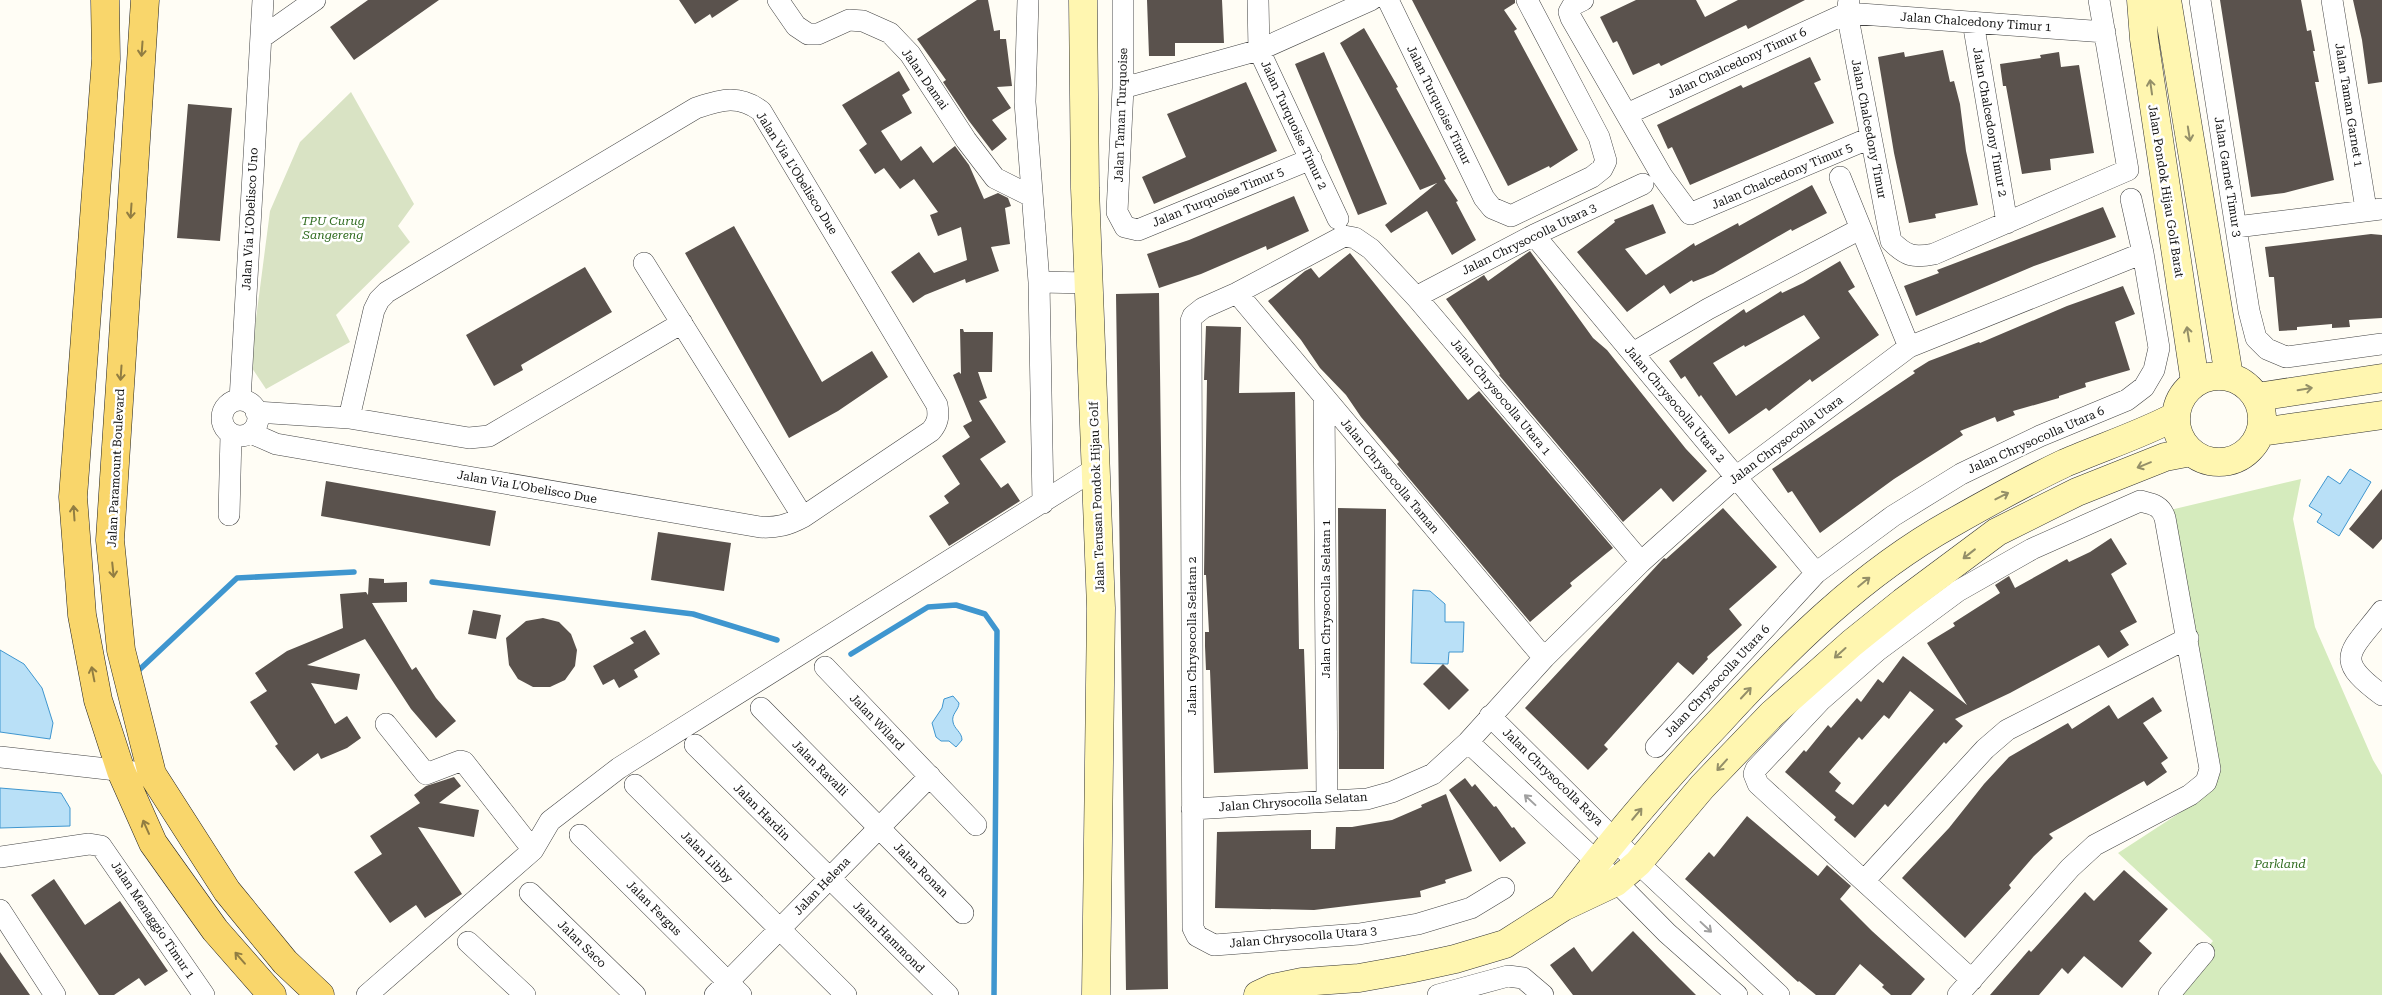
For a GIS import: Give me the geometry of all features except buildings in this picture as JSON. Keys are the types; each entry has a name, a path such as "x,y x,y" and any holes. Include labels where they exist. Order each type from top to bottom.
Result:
{"main road":[{"path":"105,0 106,59 72,497 82,616 98,700 121,771 153,843 215,930 272,995"},
{"name":"Jalan Paramount Boulevard","path":"145,0 110,540 121,650 152,774 227,891 286,962 320,995"}],"street":[{"name":"Jalan Via L'Obelisco Uno","path":"229,515 241,434 257,423 248,406 263,0"},
{"path":"261,38 315,0"},
{"name":"Jalan Damai","path":"778,0 796,26 808,34 818,34 849,20 863,21 890,33 910,54 966,140 995,178 1031,196"},
{"path":"1028,0 1025,102 1038,282 1043,503"},
{"name":"Jalan Terusan Pondok Hijau Golf","path":"1083,0 1089,283 1101,608 1096,995"},
{"name":"Jalan Taman Turquoise","path":"1123,0 1123,88 1117,212 1125,227"},
{"name":"Jalan Turquoise Timur 2","path":"1258,0 1259,50 1338,218"},
{"path":"1123,88 1259,50 1371,0"},
{"name":"Jalan Turquoise Timur","path":"1388,0 1484,198 1492,208 1511,216 1592,177 1602,169 1606,161 1599,138 1528,0"},
{"path":"2007,223 2128,170 2099,0"},
{"name":"Jalan Pondok Hijau Golf Barat","path":"2141,0 2144,38 2196,382"},
{"path":"2167,0 2229,376"},
{"name":"Jalan Garnet Timur 3","path":"2200,0 2236,227 2256,338 2266,349 2286,357 2382,344"},
{"name":"Jalan Taman Garnet 1","path":"2332,0 2374,209"},
{"path":"1578,2 1570,12 1571,18 1627,114"},
{"name":"Jalan Chalcedony Timur 1","path":"1848,6 1973,22 2105,32"},
{"name":"Jalan Chalcedony Timur 6","path":"1627,114 1848,6"},
{"name":"Jalan Chalcedony Timur","path":"1848,6 1870,138 1892,241 1903,253 1920,257 1934,254 2007,223"},
{"name":"Jalan Chalcedony Timur 2","path":"1973,22 2007,223"},
{"name":"Jalan Via L'Obelisco Due","path":"241,434 276,444 760,527 786,526 803,517 930,431 936,424 939,414 937,405 761,111 749,102 735,99 696,108 387,292 379,300 374,310 349,418"},
{"name":"Jalan Chalcedony Timur 5","path":"1627,114 1662,176 1690,214 1694,215 1870,138"},
{"name":"Jalan Turquoise Timur 5","path":"1125,227 1138,230 1311,159"},
{"path":"1840,177 1909,347"},
{"name":"Jalan Chrysocolla Utara 3","path":"1416,297 1534,235 1643,184"},
{"name":"Jalan Chrysocolla Utara 6","path":"1656,747 1816,574 1893,516 1961,474 2040,436 2127,400 2144,387 2154,370 2159,348 2143,253 2131,199"},
{"path":"2236,227 2374,209"},
{"path":"1633,353 1708,309 1860,229"},
{"name":"Jalan Chrysocolla Utara 2","path":"1534,235 1816,574"},
{"name":"Jalan Chrysocolla Utara 1","path":"1237,293 1344,236 1355,238 1371,249 1416,297 1641,562"},
{"name":"Jalan Chrysocolla Utara","path":"1490,716 1544,658 1641,562 1736,477 1909,347 2143,253"},
{"path":"644,263 803,517"},
{"path":"1038,282 1089,283"},
{"name":"Jalan Chrysocolla Selatan 2","path":"1214,945 1197,936 1193,928 1191,321 1193,316 1203,308 1237,293"},
{"name":"Jalan Chrysocolla Taman","path":"1237,293 1544,658"},
{"path":"248,406 349,418 469,438 489,436 682,323"},
{"path":"2212,376 2229,376 2245,384 2256,397 2261,408 2263,420 2261,432 2254,445 2244,455 2231,461 2203,460 2191,452 2182,442 2177,429 2176,416 2182,397 2196,382 2212,376"},
{"path":"2256,397 2382,378"},
{"name":"Jalan Chrysocolla Selatan 1","path":"1324,397 1327,800"},
{"name":"Jalan Via L'Obelisco Uno","path":"241,434 223,426 222,414 229,404 248,406"},
{"path":"2261,432 2382,415"},
{"path":"1564,907 1596,861 1678,764 1781,655 1827,612 1882,568 1950,524 2065,464 2152,429 2176,416"},
{"path":"1258,995 1273,988 1302,982 1359,978 1455,959 1505,944 1564,907 1616,882 1638,863 1702,787 1742,744 1852,643 1903,602 1997,532 2077,492 2165,457 2191,452"},
{"path":"368,994 533,850 550,821 619,768 1095,469"},
{"path":"2140,501 2156,505 2163,510 2188,638 2210,769 2206,782 2190,795 2095,845 2070,868 1965,987 1864,881 1758,784 1754,774 1756,769 1821,700 1876,651 1958,591 2032,549 2140,501"},
{"path":"2382,611 2353,650 2350,665 2362,680 2382,695"},
{"path":"1864,881 1985,749 2007,730 2188,638"},
{"name":"Jalan Wilard","path":"825,667 976,825"},
{"name":"Jalan Ravalli","path":"761,708 879,828"},
{"name":"Jalan Chrysocolla Selatan","path":"1192,809 1367,799 1392,792 1433,774 1468,742 1490,716"},
{"name":"Jalan Chrysocolla Raya","path":"1490,716 1616,839 1638,863 1778,995"},
{"path":"386,724 426,774 460,761 464,762 533,850"},
{"path":"1468,742 1596,861 1666,933 1737,995"},
{"name":"Jalan Hardin","path":"695,745 830,878"},
{"path":"0,758 152,774"},
{"name":"Jalan Helena","path":"728,991 780,929 930,776"},
{"name":"Jalan Libby","path":"635,785 846,995"},
{"name":"Jalan Ronan","path":"879,828 963,913"},
{"name":"Jalan Fergus","path":"580,835 728,991"},
{"name":"Jalan Menaggio Timur 1","path":"0,857 89,844 101,846 204,995"},
{"name":"Jalan Hammond","path":"830,878 948,995"},
{"name":"Jalan Chrysocolla Utara 3","path":"1214,945 1358,934 1418,924 1471,908 1504,888"},
{"name":"Jalan Saco","path":"530,893 634,995"},
{"path":"0,910 55,995"},
{"path":"468,942 525,995"},
{"path":"2169,995 2204,953"},
{"path":"1438,995 1508,976 1516,976 1524,978 1543,995"}],"green space":[{"name":"TPU Curug Sangereng","path":"351,92 414,204 398,226 410,242 336,315 350,342 266,389 250,365 270,211 300,142"},
{"name":"Parkland","path":"2301,479 2293,519 2315,627 2373,760 2382,775 2382,995 2167,995 2213,941 2118,853 2201,799 2216,778 2166,511"}],"water":[{"path":"2350,469 2371,482 2339,536 2317,522 2322,514 2309,506 2328,476 2340,484"},
{"path":"1413,590 1430,591 1445,604 1445,622 1464,622 1463,652 1449,652 1448,664 1411,663"},
{"path":"0,650 24,664 42,688 53,723 50,739 0,732"},
{"path":"953,696 959,703 953,717 953,722 962,740 956,747 949,741 941,741 936,737 932,723 942,708 944,699"},
{"path":"0,788 61,793 70,808 70,826 0,828"}],"waterway":[{"path":"138,671 237,578 354,572"},
{"path":"432,582 693,614 777,640"},
{"path":"851,654 928,607 956,605 985,614 997,631 994,995"}]}
